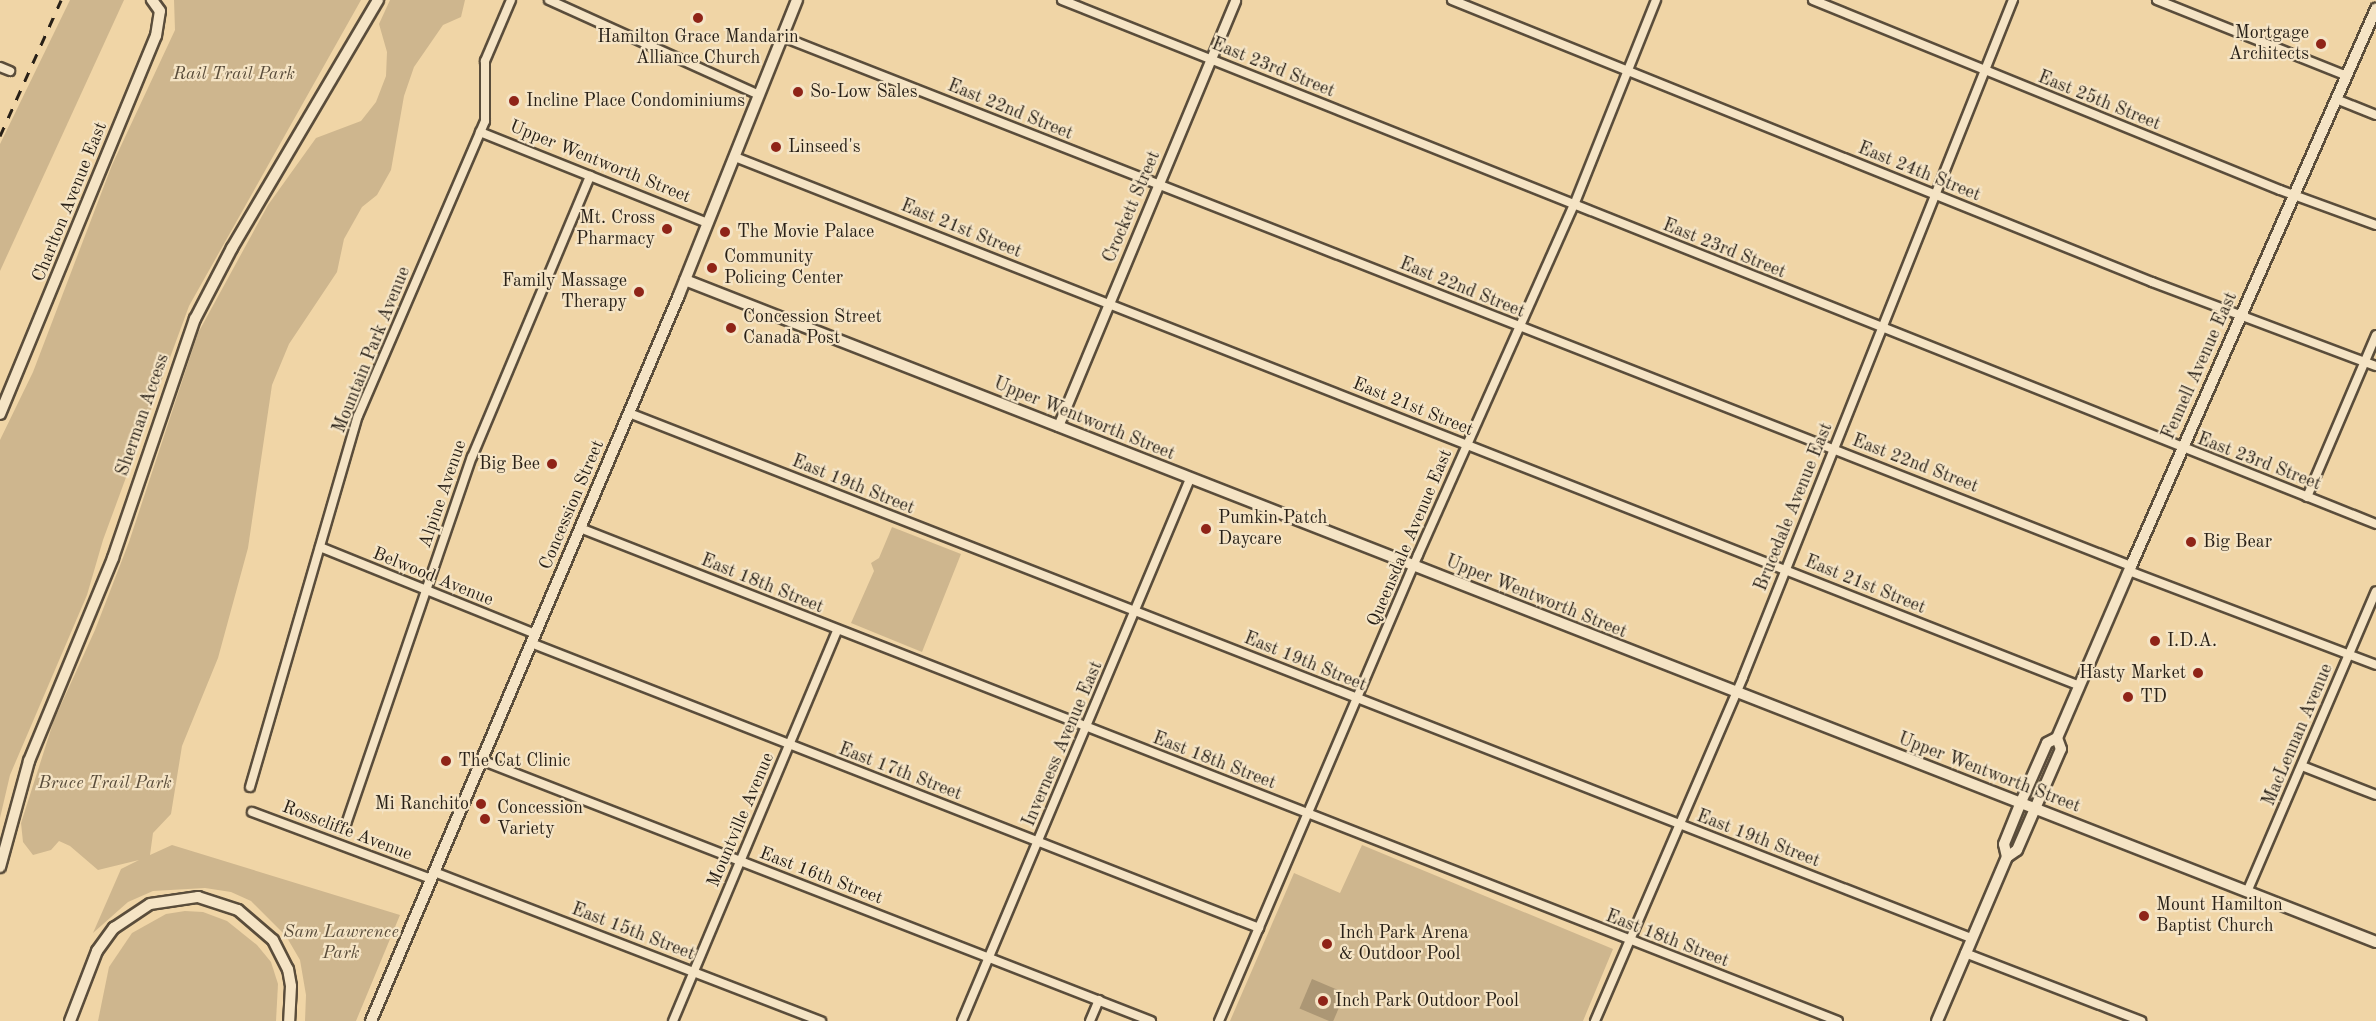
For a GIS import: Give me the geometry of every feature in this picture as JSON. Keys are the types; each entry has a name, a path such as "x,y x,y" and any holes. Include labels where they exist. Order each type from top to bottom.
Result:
{"main road":[{"name":"Sherman Access","path":"0,867 29,761 113,558 195,320 232,248 378,0"},
{"name":"Concession Street","path":"371,1021 685,280 797,0"},
{"name":"Charlton Avenue East","path":"0,414 156,36 160,23 154,1"},
{"name":"Fennell Avenue East","path":"1937,1021 2007,857 2017,850 2061,749 2057,738 2376,9"},
{"name":"Upper Wentworth Street","path":"685,280 1735,693 2021,802 2376,942"},
{"name":"Fennell Avenue East","path":"2007,857 2004,844 2021,802 2047,742 2057,738"},
{"path":"70,1021 91,967 114,928 137,910 167,900 211,899 251,918 277,947 291,986 289,1021"}],"street":[{"name":"Mountain Park Avenue","path":"250,787 364,399 480,132 486,113 485,61 511,0"},
{"path":"549,0 759,95"},
{"name":"East 23rd Street","path":"1062,0 2376,525"},
{"name":"Crockett Street","path":"1058,426 1235,0"},
{"name":"East 24th Street","path":"1452,0 1935,194 2376,366"},
{"name":"Queensdale Avenue East","path":"1219,1021 1413,566 1574,205 1656,0"},
{"name":"East 25th Street","path":"1812,0 2376,225"},
{"name":"Brucedale Avenue East","path":"1595,1021 1786,570 2013,0"},
{"path":"2157,0 2347,76"},
{"name":"East 22nd Street","path":"783,37 1834,449 2376,665"},
{"path":"0,67 10,70"},
{"path":"2336,99 2376,115"},
{"name":"Upper Wentworth Street","path":"480,132 708,223"},
{"name":"East 21st Street","path":"735,157 2080,686"},
{"name":"Alpine Avenue","path":"344,830 479,438 590,176"},
{"path":"2307,497 2376,335"},
{"name":"East 19th Street","path":"629,413 1971,938"},
{"name":"Inverness Avenue East","path":"962,1021 1190,479"},
{"name":"East 18th Street","path":"580,528 1628,941 1838,1021"},
{"name":"Belwood Avenue","path":"320,547 427,590 533,639"},
{"name":"MacLennan Avenue","path":"2247,892 2376,591"},
{"name":"Mountville Avenue","path":"673,1021 837,630"},
{"name":"East 17th Street","path":"533,639 789,745 1258,928"},
{"name":"East 16th Street","path":"481,760 1151,1021"},
{"path":"2302,766 2376,795"},
{"name":"Rosscliffe Avenue","path":"252,812 433,876"},
{"name":"East 15th Street","path":"433,876 821,1021"},
{"path":"1965,953 2141,1021"},
{"path":"1090,1021 1099,1000"}],"green space":[{"path":"70,0 124,0 0,271 0,144"},
{"name":"Rail Trail Park","path":"174,0 361,0 189,306 103,540 87,595 10,775 0,818 0,440 33,372 112,165 175,30"},
{"name":"Bruce Trail Park","path":"390,0 465,0 461,17 443,25 414,67 404,96 391,170 377,195 362,207 344,239 337,272 289,344 272,385 248,548 218,658 182,746 171,814 153,833 150,855 172,845 400,915 356,1021 305,1021 306,995 300,960 286,936 251,901 231,892 205,888 153,891 128,902 93,933 121,869 139,860 98,870 70,846 59,841 51,850 33,855 23,842 21,823 54,720 95,630 129,542 198,333 268,205 316,138 361,121 376,102 386,76 387,52 379,24"},
{"path":"892,527 961,554 922,652 851,623 874,571 871,563 879,558"},
{"path":"1362,845 1613,949 1583,1021 1230,1021 1294,873 1340,893"},
{"name":"Sam Lawrence Park","path":"185,911 203,912 227,921 257,945 271,962 278,984 276,1021 98,1021 109,967 132,933 166,914"}],"shaded area":[{"name":"Inch Park Outdoor Pool","path":"1312,979 1345,993 1333,1021 1299,1008"}],"railway":[{"path":"0,136 61,0"}],"place":[{"name":"Hamilton Grace Mandarin Alliance Church","path":"698,18"},
{"name":"Mortgage Architects","path":"2321,44"},
{"name":"So-Low Sales","path":"798,92"},
{"name":"Incline Place Condominiums","path":"514,101"},
{"name":"Linseed's","path":"776,147"},
{"name":"Mt. Cross Pharmacy","path":"667,229"},
{"name":"The Movie Palace","path":"725,232"},
{"name":"Community Policing Center","path":"712,268"},
{"name":"Family Massage Therapy","path":"639,292"},
{"name":"Concession Street Canada Post","path":"731,328"},
{"name":"Big Bee","path":"552,464"},
{"name":"Pumkin Patch Daycare","path":"1206,529"},
{"name":"Big Bear","path":"2191,542"},
{"name":"I.D.A.","path":"2155,641"},
{"name":"Hasty Market","path":"2198,673"},
{"name":"TD","path":"2128,697"},
{"name":"The Cat Clinic","path":"446,761"},
{"name":"Mi Ranchito","path":"481,804"},
{"name":"Concession Variety","path":"485,819"},
{"name":"Mount Hamilton Baptist Church","path":"2144,916"},
{"name":"Inch Park Arena & Outdoor Pool","path":"1327,944"},
{"name":"Inch Park Outdoor Pool","path":"1323,1001"}]}
